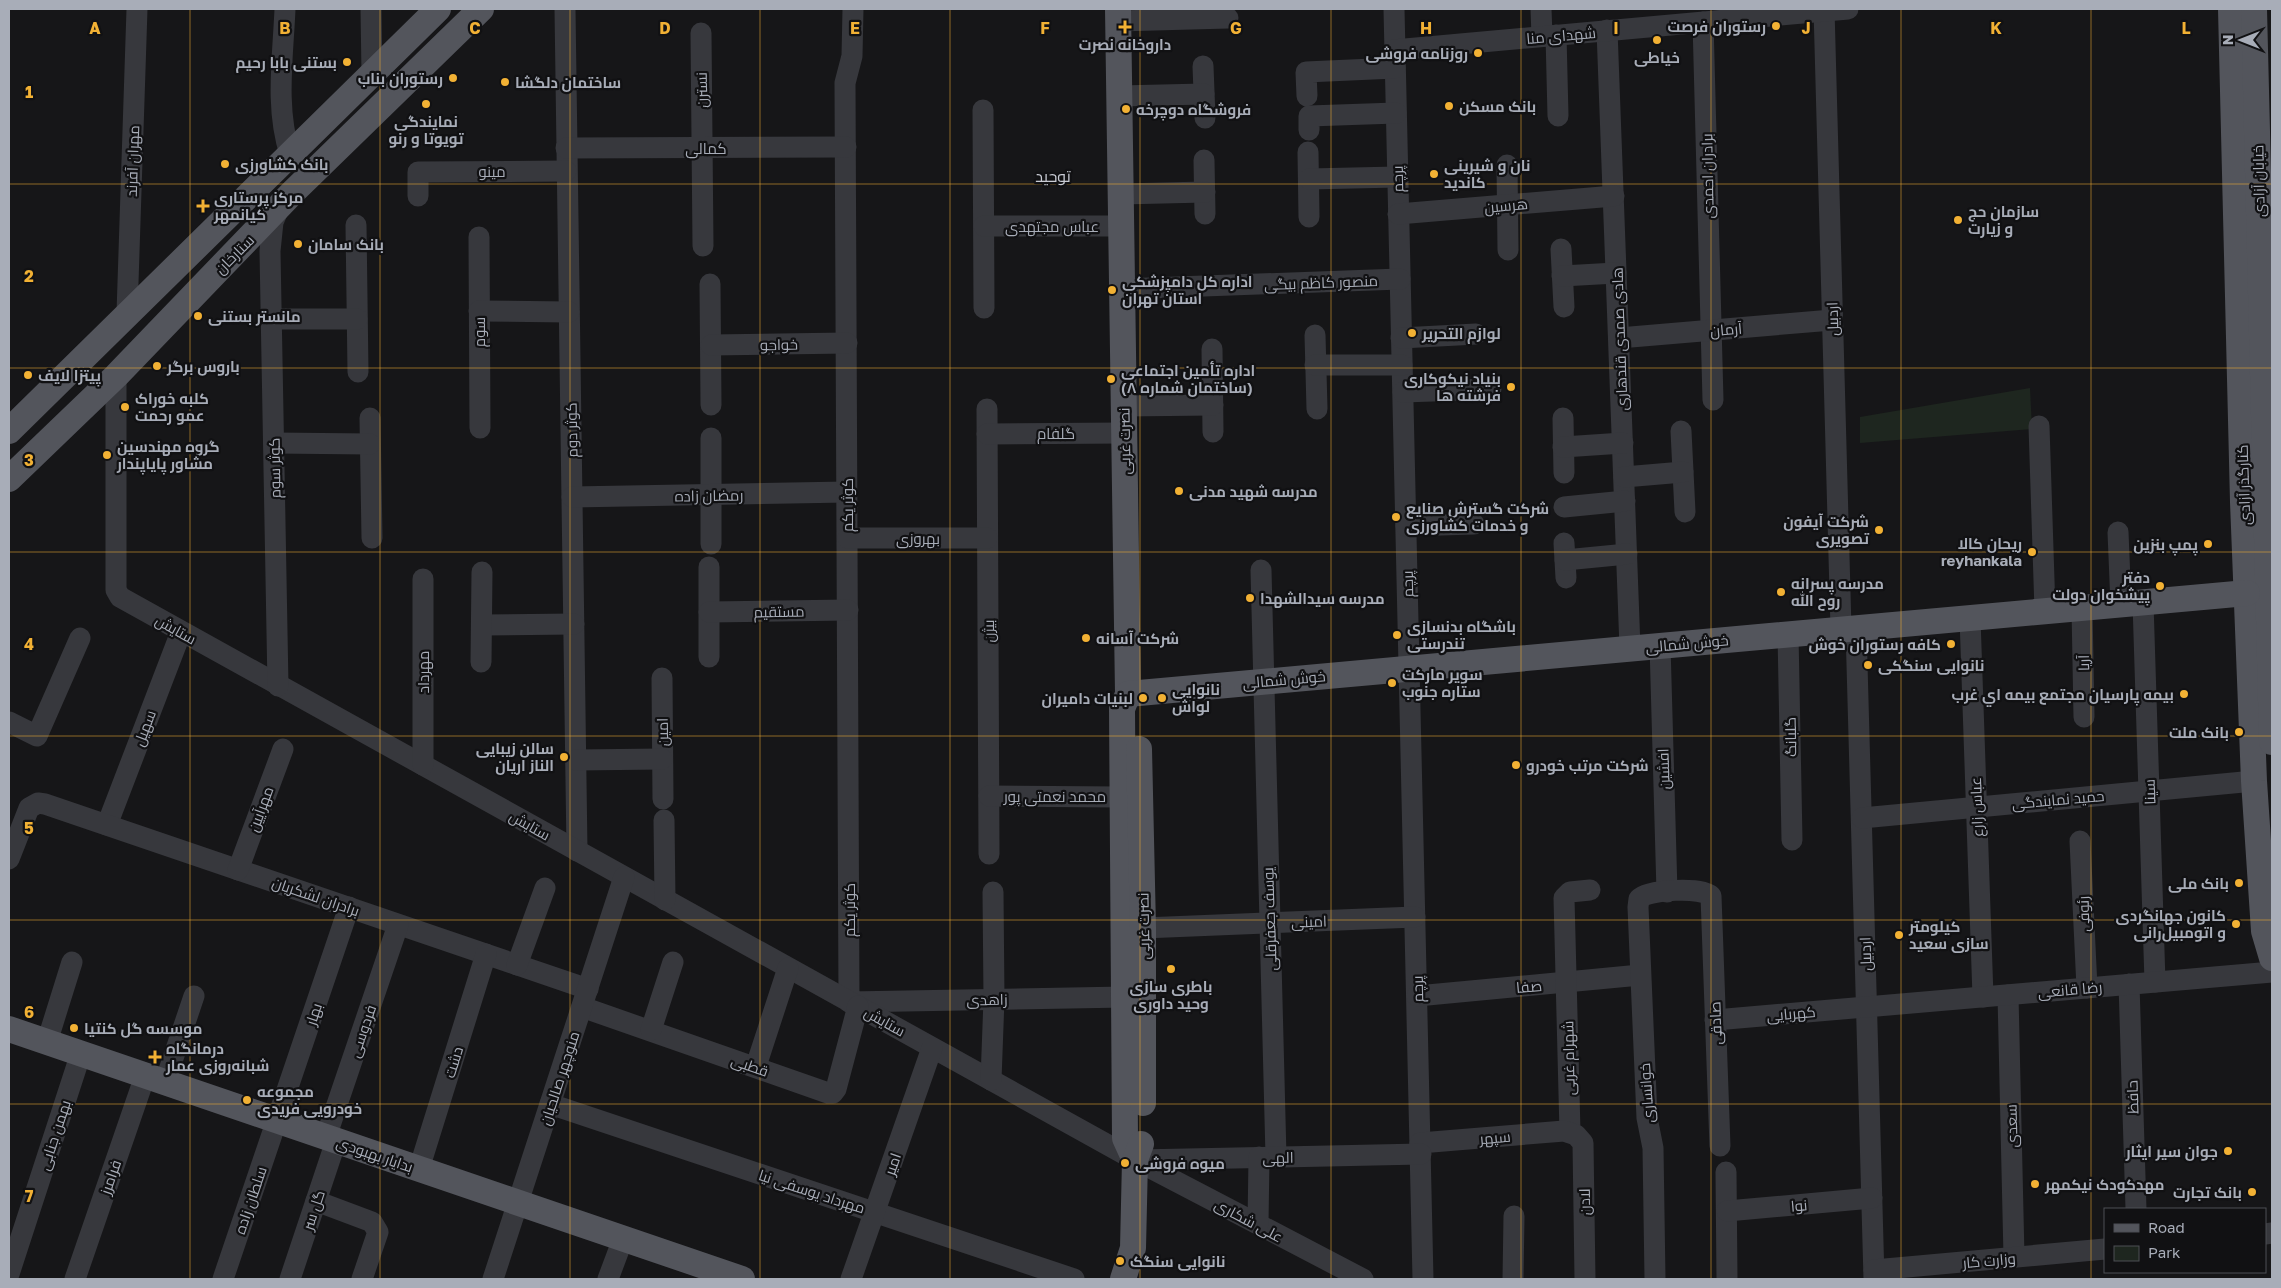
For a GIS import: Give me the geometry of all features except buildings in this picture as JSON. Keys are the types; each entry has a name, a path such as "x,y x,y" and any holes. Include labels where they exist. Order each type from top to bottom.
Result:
{"main road":[{"name":"ستارخان","path":"9,431 438,9"},
{"name":"ستارخان","path":"9,479 255,244 285,201 481,9"},
{"name":"کنارگذر آزادی","path":"2232,9 2247,593 2254,781 2264,932 2272,958"},
{"name":"خیابان آزادی","path":"2254,9 2272,742"},
{"name":"نصرت غربی","path":"1118,15 1128,694 1122,708 1121,796 1125,1138 1135,1160"},
{"path":"269,175 274,189 282,193 285,201"},
{"path":"226,217 243,211 250,214 254,221 255,244"},
{"name":"خوش شمالی","path":"1128,694 1409,667 2247,593"},
{"name":"نصرت غربی","path":"1123,1279 1133,1248 1135,1160 1143,1139 1143,928 1138,708 1128,694"},
{"name":"بدایار بهبودی","path":"9,1029 742,1279"}],"street":[{"name":"مهران آفرند","path":"127,313 137,9"},
{"path":"284,9 281,108 284,134 290,154"},
{"path":"371,9 372,74"},
{"name":"کوثر دوم","path":"564,9 577,851"},
{"path":"838,9 838,57 845,83"},
{"name":"کوثر یکم","path":"853,9 852,56 845,83 848,610 853,1004"},
{"name":"پرچم","path":"1394,9 1423,1279"},
{"path":"1541,9 1549,36 1558,116"},
{"name":"شهدای منا","path":"1307,96 1306,72 1549,36 1607,30 1674,17 1703,22 1848,9"},
{"name":"اردبیل","path":"1824,10 1832,320 1849,629 1862,818 1874,1275"},
{"path":"1118,15 1228,20"},
{"name":"برادران احمدی","path":"1703,22 1713,400"},
{"name":"هادی صمدی قندهاری","path":"1607,30 1630,648"},
{"name":"نسترن","path":"701,33 704,246"},
{"path":"1204,66 1205,118"},
{"path":"1119,96 1204,94"},
{"path":"983,110 984,308"},
{"path":"1309,130 1309,116 1396,113"},
{"name":"کمالی","path":"566,148 846,147"},
{"path":"1308,152 1309,217"},
{"path":"1204,160 1205,214"},
{"path":"1507,165 1508,250"},
{"name":"مینو","path":"418,196 418,172 566,171"},
{"path":"1309,179 1397,177"},
{"path":"1121,194 1205,192"},
{"name":"هرسین","path":"1398,214 1614,196"},
{"path":"356,225 358,372"},
{"name":"عباس مجتهدی","path":"984,226 1121,226"},
{"name":"سوم","path":"479,237 480,428"},
{"name":"کوثر سوم","path":"255,244 272,319 278,686"},
{"path":"1561,250 1564,307"},
{"path":"1562,276 1616,273"},
{"name":"منصور کاظم بیگی","path":"1122,289 1400,279"},
{"path":"710,284 711,405"},
{"path":"480,311 569,312"},
{"path":"272,319 357,319"},
{"name":"آرمان","path":"1619,338 1832,320"},
{"path":"1401,338 1476,334"},
{"path":"1315,335 1316,409"},
{"name":"خواجو","path":"711,345 847,344"},
{"path":"1212,349 1213,432"},
{"path":"1315,365 1402,365"},
{"name":"ستایش","path":"116,376 116,590 120,597 1135,1160"},
{"path":"1403,392 1491,387"},
{"path":"1124,406 1213,405"},
{"name":"بیژن","path":"987,409 989,854"},
{"path":"370,418 372,538"},
{"path":"1563,418 1564,473"},
{"path":"2039,426 2045,611"},
{"path":"1681,431 1685,512"},
{"name":"گلفام","path":"987,434 1124,433"},
{"path":"711,438 711,544"},
{"path":"274,443 370,444"},
{"path":"1563,447 1623,443"},
{"path":"1624,477 1683,472"},
{"name":"رمضان زاده","path":"572,497 847,492"},
{"path":"1564,507 1625,501"},
{"path":"1406,526 1474,524"},
{"name":"سینا","path":"2118,532 2132,604 2149,790 2155,982"},
{"name":"بهروزی","path":"848,538 988,538"},
{"path":"1565,560 1627,554"},
{"path":"709,567 709,657"},
{"name":"یوسف جعفرقلی","path":"1258,1224 1267,1157 1269,923 1261,570"},
{"path":"481,662 482,572"},
{"name":"مهرداد","path":"423,579 423,765"},
{"name":"آریا","path":"2082,608 2084,717"},
{"name":"مستقیم","path":"709,612 848,610"},
{"name":"عباس زارع","path":"1970,618 1983,997"},
{"path":"482,625 574,624"},
{"name":"سهیل","path":"106,825 182,632"},
{"name":"گلبانگ","path":"1788,634 1792,840"},
{"path":"9,722 37,736 80,638"},
{"name":"افشین","path":"1660,645 1667,892"},
{"name":"امین","path":"576,760 662,759 662,678"},
{"name":"مهرآیین","path":"238,870 283,749"},
{"path":"662,759 665,900"},
{"name":"حمید نمایندگی","path":"1862,818 2254,781"},
{"name":"محمد نعمتی پور","path":"989,796 1121,796"},
{"name":"برادران لشکریان","path":"9,857 30,808 38,804 45,804 517,965 585,998"},
{"name":"رئوفی","path":"2080,841 2086,988"},
{"name":"منوچهر صالحیان","path":"493,1279 624,877"},
{"path":"517,965 545,888"},
{"name":"شهرام غربی","path":"1570,1132 1564,898 1570,892 1590,890"},
{"name":"صادقی","path":"1667,892 1702,890 1710,894 1712,899 1720,1146"},
{"path":"991,1080 994,999 993,892"},
{"name":"خوانساری","path":"1655,1279 1653,1148 1646,1118 1638,906 1641,896 1667,892"},
{"name":"بهار","path":"278,1121 349,907"},
{"name":"امینی","path":"1143,928 1415,917"},
{"name":"فردوسی","path":"331,1139 398,924"},
{"name":"دشت","path":"419,1169 486,954"},
{"path":"47,1042 72,962"},
{"path":"651,1030 673,962"},
{"path":"756,1066 788,968"},
{"name":"رضا قانعی","path":"1867,1007 2272,972"},
{"name":"صفا","path":"1417,996 1640,975"},
{"name":"حافظ","path":"2129,984 2136,1208"},
{"name":"سعدی","path":"2008,995 2014,1258"},
{"name":"فرامرز","path":"75,1279 155,1079 194,996"},
{"name":"زاهدی","path":"853,1004 1124,997"},
{"name":"قطبی","path":"585,998 651,1030 828,1093 833,1093 836,1089 853,1004"},
{"name":"کهربایی","path":"1715,1020 1867,1007"},
{"name":"امیر","path":"851,1279 932,1048"},
{"name":"بهمن جنابی","path":"9,1274 81,1054"},
{"name":"مهرداد یوسفی نیا","path":"550,1104 1074,1279"},
{"name":"سلطان زاده","path":"223,1279 278,1121"},
{"name":"سپهر","path":"1421,1148 1570,1132"},
{"name":"لادن","path":"1570,1132 1583,1143 1585,1279"},
{"name":"گل سر","path":"290,1279 316,1201 331,1139"},
{"name":"الهی","path":"1135,1160 1267,1157 1421,1148"},
{"name":"علی شکاری","path":"1135,1160 1363,1279"},
{"path":"1726,1172 1727,1279"},
{"name":"نوا","path":"1727,1212 1872,1198"},
{"path":"316,1201 372,1222 376,1226 378,1232 362,1279"},
{"path":"1513,1279 1514,1216"},
{"path":"608,1279 623,1239"},
{"name":"وزارت کار","path":"1874,1275 2104,1249"}],"green space":[{"path":"2030,388 2032,429 1860,443 1860,417"}],"place":[{"name":"رستوران فرصت","path":"1776,26"},
{"name":"داروخانه نصرت","path":"1125,27"},
{"name":"خیاطی","path":"1657,40"},
{"name":"روزنامه فروشی","path":"1478,53"},
{"name":"بستنی بابا رحیم","path":"347,62"},
{"name":"رستوران بناب","path":"453,78"},
{"name":"ساختمان دلگشا","path":"505,82"},
{"name":"نمایندگی تویوتا و رنو","path":"426,104"},
{"name":"بانک مسکن","path":"1449,106"},
{"name":"فروشگاه دوچرخه","path":"1126,109"},
{"name":"بانک کشاورزی","path":"225,164"},
{"name":"نان و شیرینی کاندید","path":"1434,174"},
{"name":"مرکز پرستاری کیانمهر","path":"203,206"},
{"name":"سازمان حج و زیارت","path":"1958,220"},
{"name":"بانک سامان","path":"298,244"},
{"name":"اداره کل دامپزشکی استان تهران","path":"1112,290"},
{"name":"مانستر بستنی","path":"198,316"},
{"name":"لوازم التحریر","path":"1412,333"},
{"name":"باروس برگر","path":"157,366"},
{"name":"پیتزا لایف","path":"28,375"},
{"name":"اداره تأمین اجتماعی (ساختمان شماره ۸)","path":"1111,379"},
{"name":"بنیاد نیکوکاری فرشته ها","path":"1511,387"},
{"name":"کلبه خوراک عمو رحمت","path":"125,407"},
{"name":"گروه مهندسین مشاور پایاپندار","path":"107,455"},
{"name":"مدرسه شهید مدنی","path":"1179,491"},
{"name":"شرکت گسترش صنایع و خدمات کشاورزی","path":"1396,517"},
{"name":"شرکت آیفون تصویری","path":"1879,530"},
{"name":"پمپ بنزین","path":"2208,544"},
{"name":"ریحان کالا reyhankala","path":"2032,552"},
{"name":"دفتر پیشخوان دولت","path":"2160,586"},
{"name":"مدرسه پسرانه روح الله","path":"1781,592"},
{"name":"مدرسه سیدالشهدا","path":"1250,598"},
{"name":"باشگاه بدنسازی تندرستی","path":"1397,635"},
{"name":"شرکت آسانه","path":"1086,638"},
{"name":"کافه رستوران خوش","path":"1951,644"},
{"name":"نانوایی سنگکی","path":"1868,665"},
{"name":"سوپر مارکت ستاره جنوب","path":"1392,683"},
{"name":"بيمه پارسيان مجتمع بيمه اي غرب","path":"2184,694"},
{"name":"لبنیات دامیران","path":"1143,698"},
{"name":"نانوایی لواش","path":"1162,698"},
{"name":"بانک ملت","path":"2239,732"},
{"name":"سالن زیبایی الناز اریان","path":"564,757"},
{"name":"شرکت مرتب خودرو","path":"1516,765"},
{"name":"بانک ملی","path":"2239,883"},
{"name":"کانون جهانگردی و اتومبیل‌رانی","path":"2236,924"},
{"name":"کیلومتر سازی سعید","path":"1899,935"},
{"name":"باطری سازی وحید داوری","path":"1171,969"},
{"name":"موسسه گل کنتیا","path":"74,1028"},
{"name":"درمانگاه شبانه‌روزی عمار","path":"155,1057"},
{"name":"مجموعه خودرویی فریدی","path":"247,1100"},
{"name":"جوان سیر ایثار","path":"2228,1151"},
{"name":"میوه فروشی","path":"1125,1163"},
{"name":"مهدکودک نیکمهر","path":"2035,1184"},
{"name":"بانک تجارت","path":"2252,1192"},
{"name":"نانوایی سنگک","path":"1120,1261"}],"district":[{"name":"توحید","path":"1053,176"}]}
